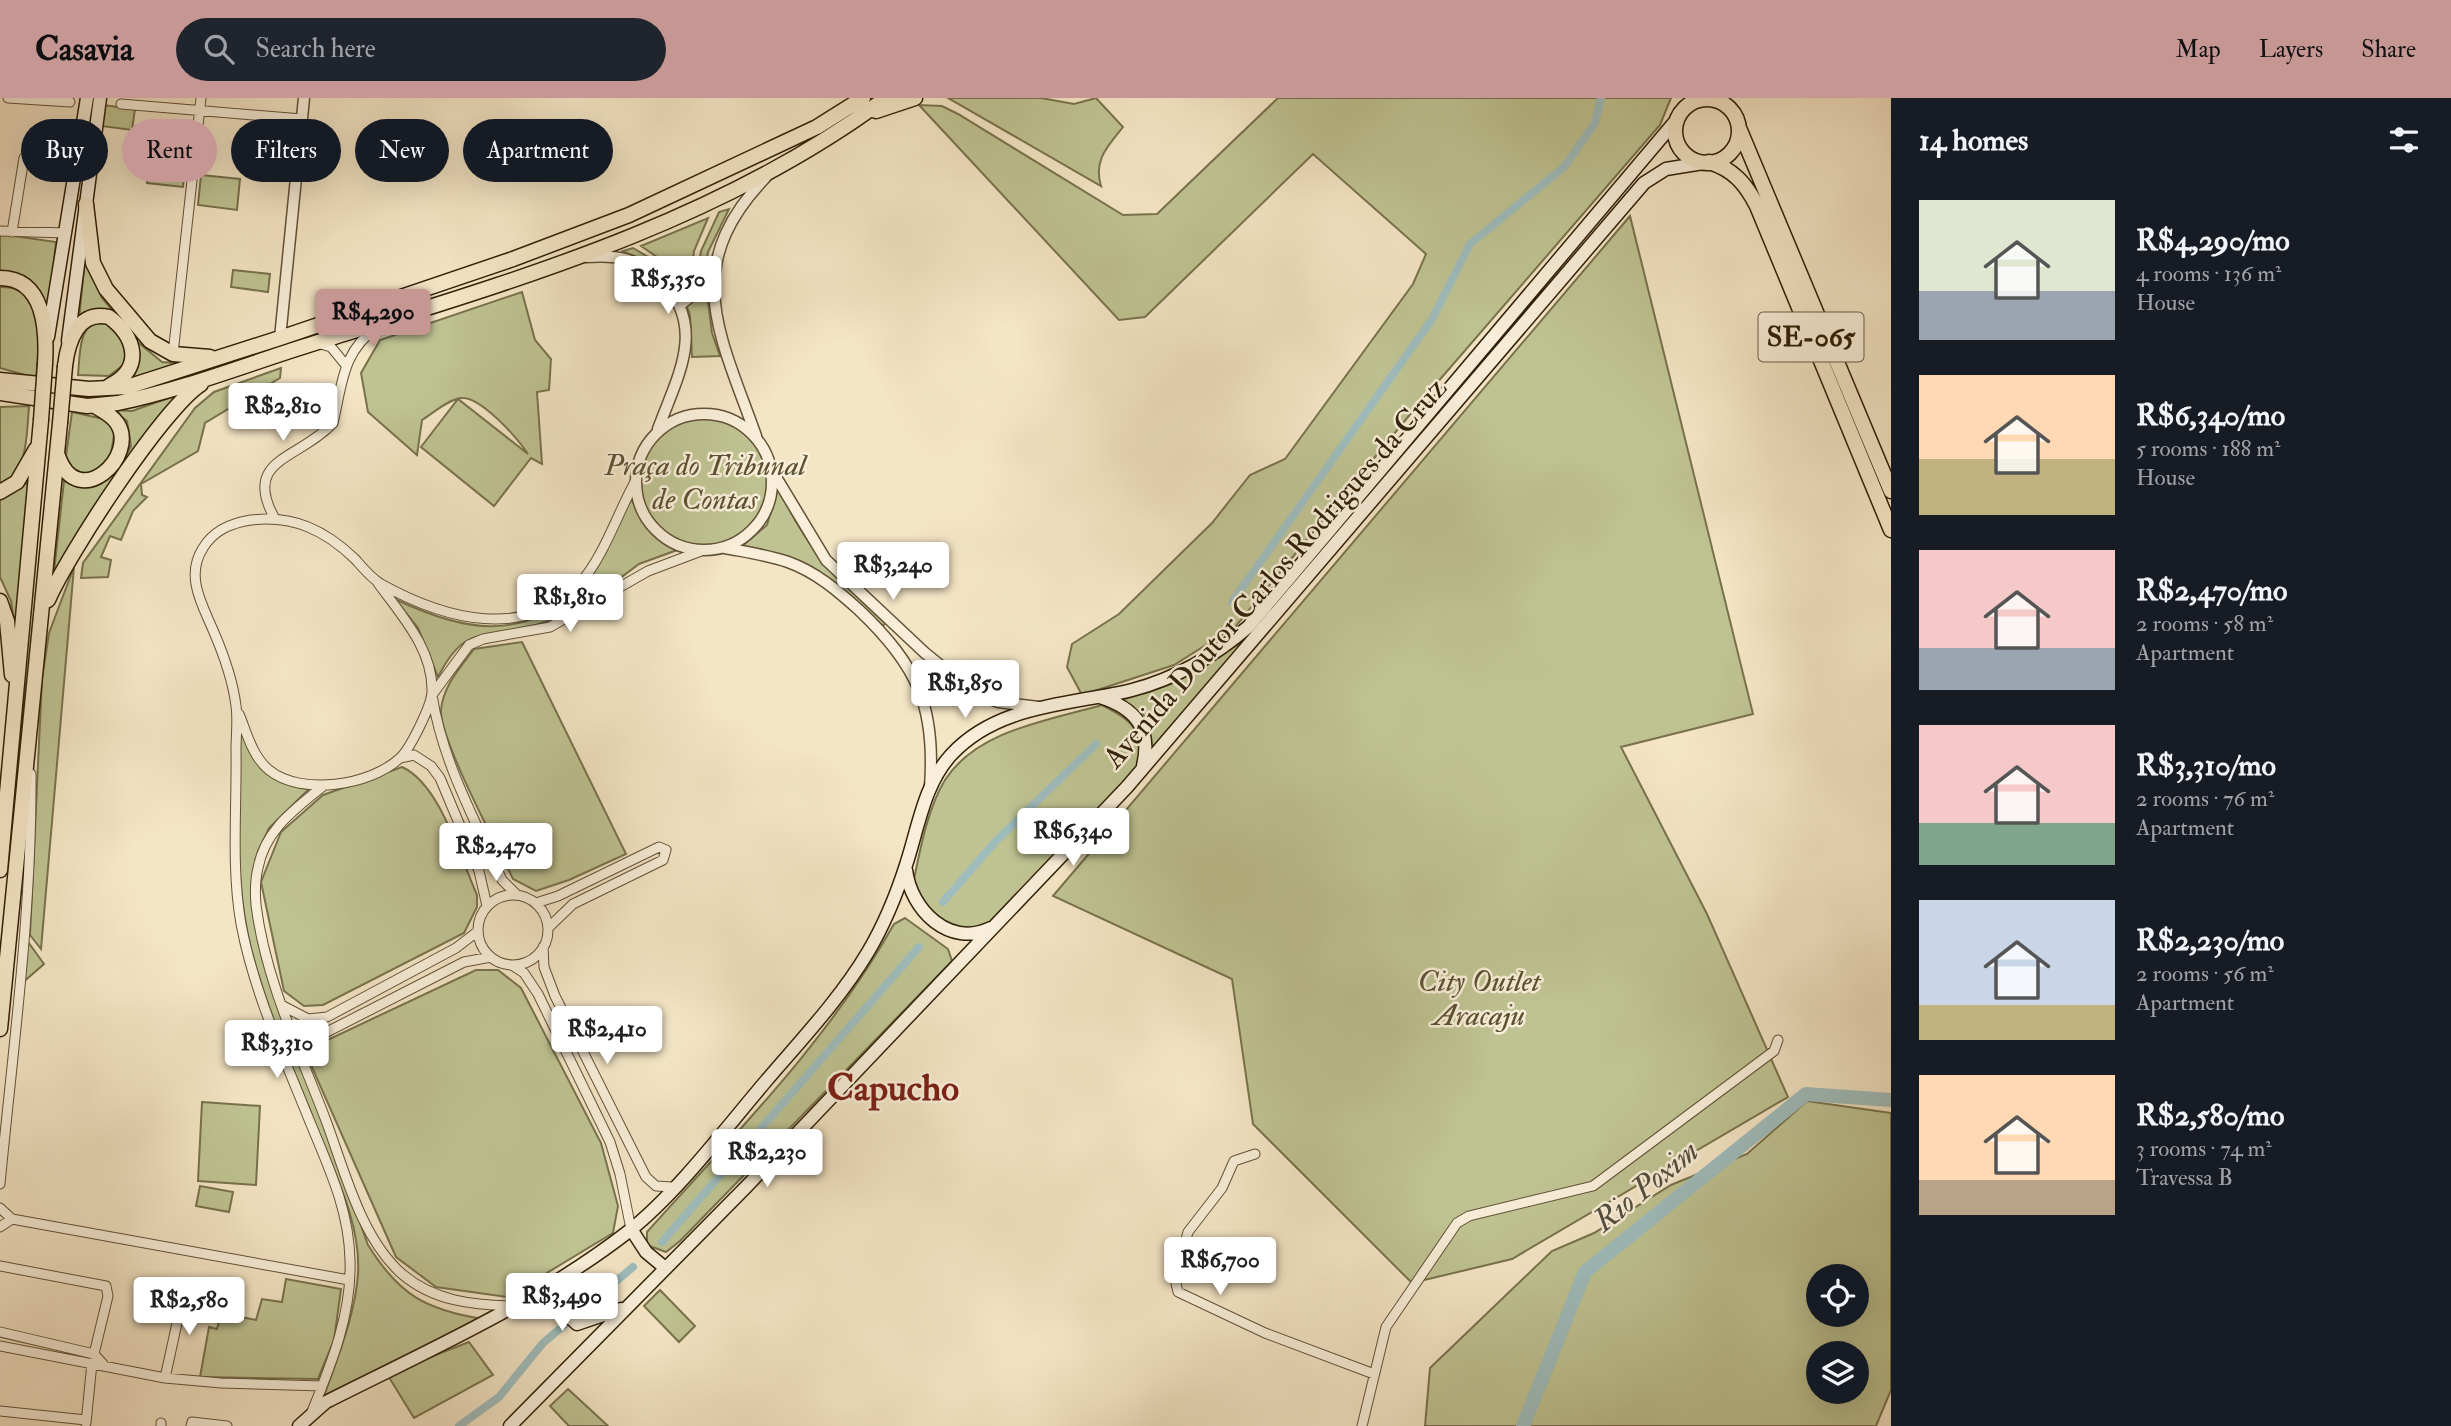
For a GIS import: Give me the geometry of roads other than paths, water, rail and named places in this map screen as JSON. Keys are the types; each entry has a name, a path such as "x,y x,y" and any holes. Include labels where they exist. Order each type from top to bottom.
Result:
{"main road":[{"path":"0,870 5,763 16,714 46,344 87,98"},
{"path":"0,1030 44,611 65,366 100,98"},
{"path":"0,380 102,389 127,387 219,358 513,259 629,215 747,162 860,106 886,98"},
{"path":"0,393 95,406 132,400 387,321 570,259 712,203 769,174 860,106 915,98"},
{"path":"1710,99 1727,103 1739,128 1734,149 1727,157 1706,163 1688,156 1681,149 1675,130 1680,110 1690,104 1710,99"},
{"name":"Avenida Doutor Carlos Rodrigues da Cruz","path":"1041,707 1136,689 1223,649 1248,626 1680,110"},
{"name":"SE-065","path":"1739,128 1891,491"},
{"name":"Avenida Doutor Carlos Rodrigues da Cruz","path":"510,1426 664,1267 746,1187 1142,769 1644,183 1666,169 1706,163"},
{"name":"SE-065","path":"1706,163 1721,166 1742,181 1757,206 1891,530"},
{"path":"86,204 93,263 100,281 150,341 173,354 219,358"},
{"path":"0,278 15,280 36,296 46,344"},
{"path":"68,344 80,325 93,316 109,317 124,331 132,352 129,371 125,377 102,389"},
{"path":"0,373 16,382"},
{"path":"44,611 72,556 180,401 214,376"},
{"path":"0,401 20,397"},
{"path":"57,454 65,472 80,480 98,478 109,467 121,447 122,438 114,419 95,406"},
{"path":"0,492 17,482 40,438"},
{"path":"0,601 10,646 16,714"},
{"path":"1099,696 1125,706 1141,722 1146,753 1142,769"},
{"path":"299,1426 326,1402 512,1306 574,1270 631,1229 672,1187 817,1022 867,954 887,917 930,788 950,756 974,735 1006,717 1041,707"},
{"path":"906,866 914,900 928,918 944,926 968,932 983,932 995,926"},
{"path":"631,1229 646,1252 664,1267"},
{"path":"574,1270 563,1298 565,1314 577,1324 627,1307"}],"street":[{"path":"8,98 70,102"},
{"path":"173,354 201,98"},
{"path":"121,104 302,119 304,98"},
{"path":"769,174 734,215 723,237 713,288 717,323 757,438 772,470 827,560 893,623 976,694 998,702 1041,707"},
{"path":"12,232 21,176"},
{"path":"280,338 296,182"},
{"path":"0,231 66,233"},
{"path":"570,259 603,256 635,261 656,275 680,305 684,315 686,346 657,432 640,457 636,480 639,504 655,530 675,544 701,551"},
{"path":"680,305 699,290 713,288"},
{"path":"275,519 262,491 267,472 333,424 345,364 358,342 387,321"},
{"path":"315,343 331,347 345,364"},
{"path":"657,432 674,420 696,414 713,414 745,427 757,438"},
{"path":"725,548 741,540 761,522 772,495 772,470"},
{"path":"377,582 440,610 475,619 514,619 540,611 560,600 583,579 636,480"},
{"path":"487,906 479,871 440,778 431,766 414,755 400,758 347,783 322,787 296,782 269,770 251,745 237,709 214,631 197,596 198,560 211,536 230,525 275,519 303,523 335,542 377,582 419,640 438,732 502,880 517,895 536,903 546,919 548,928 543,947 544,967 555,996 646,1177 656,1186 672,1187"},
{"path":"400,758 432,695 469,645 483,639 550,627 648,571 701,551 725,548 777,559 813,573 835,589 899,651 920,689 932,758 930,788"},
{"path":"885,635 893,623"},
{"path":"237,709 236,849 240,919 254,978 340,1196 349,1233 349,1280 337,1345 310,1415"},
{"path":"0,1184 31,837 30,730"},
{"path":"322,787 280,822 265,845 258,866 256,907 283,1006 367,1224 390,1262 418,1286 440,1297 480,1305 512,1306"},
{"path":"536,903 558,897 659,847 666,850 663,860 573,904 548,928"},
{"path":"491,957 480,941 478,931 487,906 496,899 517,895"},
{"path":"283,1006 308,1019 327,1017 456,948 478,931"},
{"path":"512,965 524,963 543,947"},
{"path":"305,1065 309,1049 319,1037 464,962 491,957 512,965 524,973 538,994 610,1142 620,1174 631,1229"},
{"path":"1363,1426 1389,1320 1460,1221 1469,1216 1593,1186 1774,1051 1778,1040"},
{"path":"1255,1154 1234,1161 1217,1195 1195,1219 1179,1258 1175,1279 1178,1292 1265,1334 1374,1374"},
{"path":"0,1208 12,1219 349,1280"},
{"path":"0,1227 12,1219"},
{"path":"0,1266 98,1283 108,1289 93,1358 86,1423 0,1411"},
{"path":"165,1378 184,1291"},
{"path":"0,1332 93,1358 103,1364 165,1378 221,1383 322,1386"},
{"path":"0,1346 93,1358"},
{"path":"191,1426 192,1423 227,1426"}],"waterway":[{"path":"1232,602 1432,319 1470,244 1564,167 1595,123 1601,98"},
{"path":"943,902 995,842 1096,744"},
{"path":"662,1242 919,947"},
{"name":"Rio Poxim","path":"1523,1426 1585,1272 1806,1094 1891,1100"},
{"path":"459,1426 499,1397 543,1343 633,1267"}],"district":[{"name":"Capucho","path":"893,1088"}],"park label":[{"name":"Praça do Tribunal de Contas","path":"705,482"},
{"name":"City Outlet Aracaju","path":"1479,998"}]}
